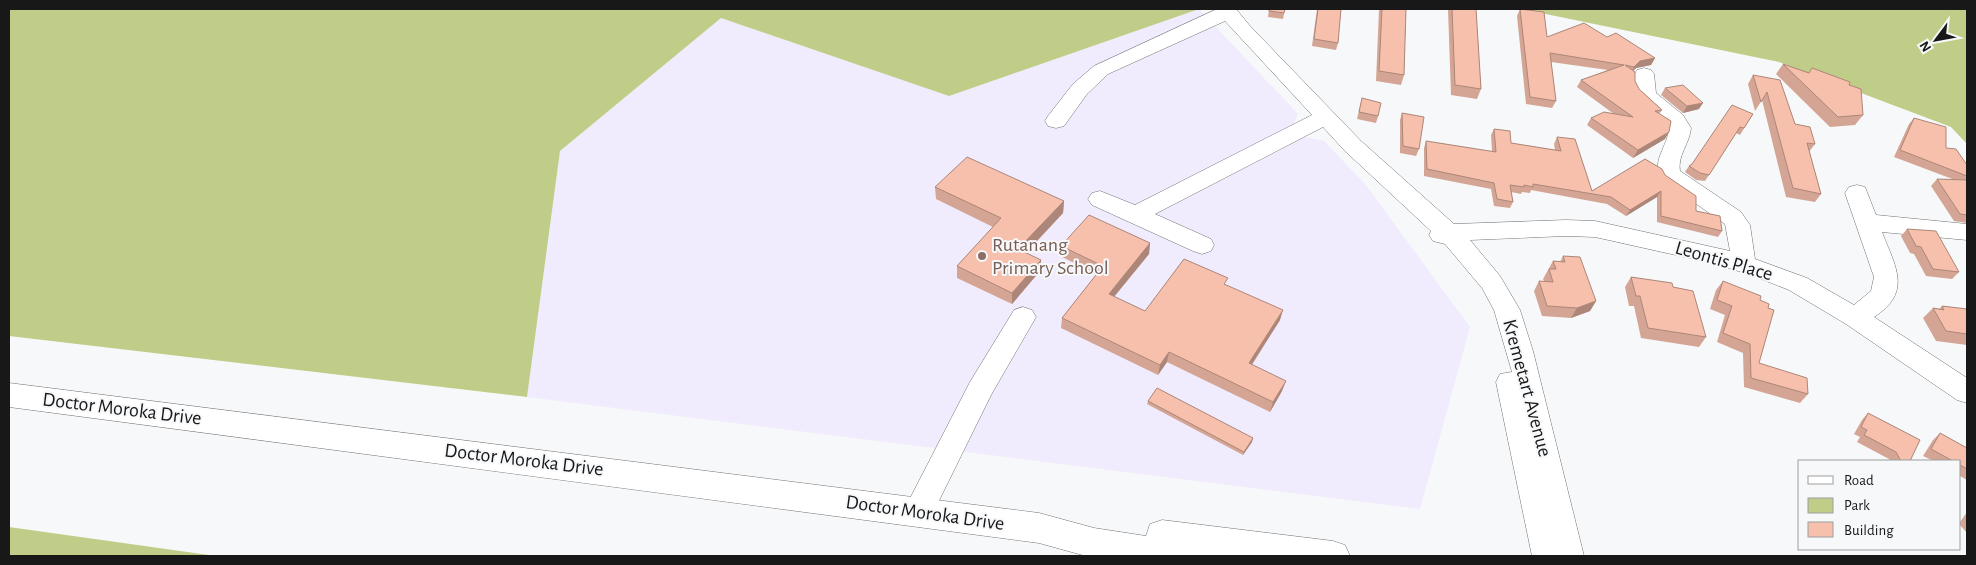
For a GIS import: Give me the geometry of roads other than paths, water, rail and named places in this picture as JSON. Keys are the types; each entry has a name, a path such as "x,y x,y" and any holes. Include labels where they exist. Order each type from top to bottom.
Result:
{"main road":[{"name":"Doctor Moroka Drive","path":"9,394 1039,528 1084,541 1157,553 1190,556"},
{"name":"Doctor Moroka Drive","path":"1039,528 1062,524 1078,524 1333,556"}],"street":[{"name":"Kremetart Avenue","path":"1227,10 1243,30 1353,146 1439,228 1470,254 1491,282 1507,310 1513,328 1569,556"},
{"path":"1056,121 1080,89 1101,70 1227,10"},
{"path":"1644,74 1642,84 1645,95 1674,120 1680,128 1676,143 1668,158 1667,167 1670,175 1733,218 1738,225 1744,264"},
{"path":"1135,215 1325,117"},
{"path":"1855,317 1874,304 1886,290 1886,277 1857,193"},
{"path":"1100,199 1202,245"},
{"path":"1866,222 1967,232"},
{"name":"Kremetart Avenue","path":"1439,228 1476,281 1490,308 1510,381 1547,556"},
{"name":"Leontis Place","path":"1439,228 1595,229 1718,256 1744,264 1798,284 1855,317 1967,392"},
{"path":"918,512 980,390 1023,317"}],"place":[{"name":"Rutanang Primary School","path":"982,256"}]}
